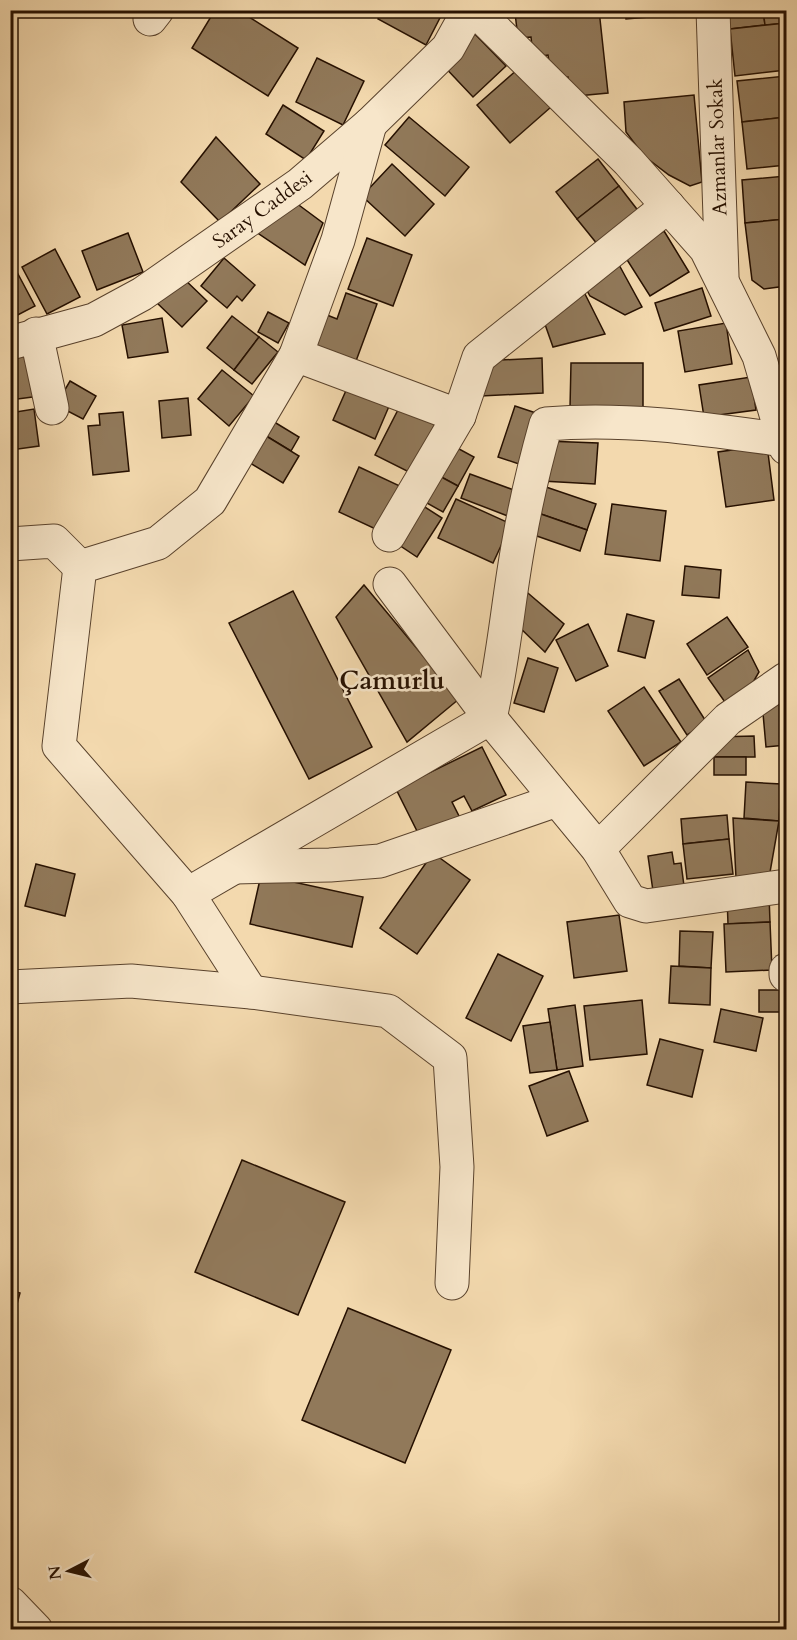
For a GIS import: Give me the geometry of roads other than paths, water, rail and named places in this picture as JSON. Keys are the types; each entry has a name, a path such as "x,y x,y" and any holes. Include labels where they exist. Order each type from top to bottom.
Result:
{"street":[{"name":"Saray Caddesi","path":"23,338 94,320 142,294 300,184 370,124 448,48 469,10"},
{"path":"188,894 490,718 501,671 519,542 531,477 546,424 579,421 674,425 785,444 759,356 706,249 628,161 475,10"},
{"name":"Azmanlar Sokak","path":"713,10 722,283"},
{"path":"80,567 158,543 210,501 296,355 338,240 370,124"},
{"path":"389,535 459,416 479,357 668,206"},
{"path":"23,338 52,408"},
{"path":"296,355 459,416"},
{"path":"10,544 54,541 80,567"},
{"path":"80,567 59,746 188,894 251,992"},
{"path":"390,584 490,718 598,849 630,901 646,906 786,886"},
{"path":"598,849 728,719 786,679"},
{"path":"234,867 330,865 380,861 557,800"},
{"path":"10,987 131,981 251,992 388,1011 450,1058 457,1167 452,1283"},
{"path":"10,1603 36,1629"}],"district":[{"name":"Çamurlu","path":"392,680"}]}
